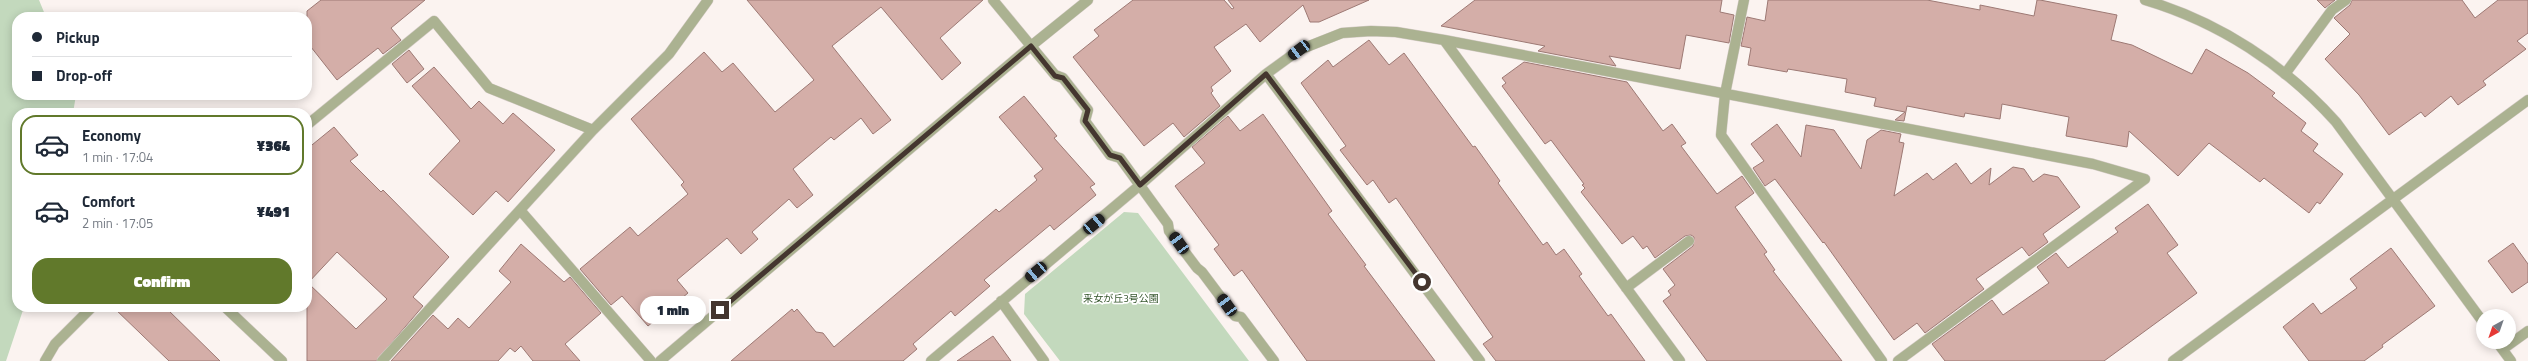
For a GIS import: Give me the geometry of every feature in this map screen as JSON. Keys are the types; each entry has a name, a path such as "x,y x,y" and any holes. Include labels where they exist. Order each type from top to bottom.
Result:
{"street":[{"path":"382,361 593,130 669,54 708,0"},
{"path":"993,0 1055,76 1063,78 1088,110 1085,121 1110,155 1120,158 1197,268 1202,272 1235,316 1241,317 1274,361"},
{"path":"660,361 1031,46 1088,0"},
{"path":"1744,0 1724,94 1721,135 1882,361"},
{"path":"2145,0 2174,8 2229,34 2312,95 2336,122 2476,312"},
{"path":"2285,74 2332,10 2346,0"},
{"path":"312,121 434,21 489,88 593,130"},
{"path":"931,361 1000,301 1140,185 1266,74 1299,50 1342,33 1396,32 2093,164 2145,179 1898,361"},
{"path":"1444,40 1680,361"},
{"path":"1266,74 1480,361"},
{"path":"2173,361 2528,100"},
{"path":"520,210 650,361"},
{"path":"1626,288 1689,241"},
{"path":"1000,301 1044,361"},
{"path":"45,361 55,344 87,312"},
{"path":"230,312 282,361"},
{"path":"2516,337 2528,331"},
{"path":"2502,349 2511,361"}],"green space":[{"path":"0,0 39,0 44,12 12,12 12,100 75,100 74,108 12,108 12,312 22,312 6,361 0,361"},
{"name":"釆女が丘3号公園","path":"1124,212 1138,213 1249,361 1060,361 1024,314 1025,294"}],"building":[{"path":"321,0 425,0 391,28 401,40 383,54 378,48 337,80 312,48 312,12 307,11"},
{"path":"747,0 983,0 940,38 961,63 942,80 881,7 832,46 891,120 873,134 861,118 834,140 831,137 793,169 813,195 797,208 789,199 752,232 758,239 741,254 727,238 677,280 688,293 648,326 622,296 611,305 580,269 630,227 638,236 688,194 681,185 684,182 631,119 704,52 722,72 733,63 775,112 814,80"},
{"path":"1133,0 1224,0 1232,9 1234,8 1228,0 1369,0 1319,22 1310,22 1303,5 1260,42 1246,24 1214,47 1231,71 1211,87 1213,91 1211,93 1220,106 1184,137 1173,123 1144,146 1073,57 1099,36 1094,30"},
{"path":"1475,0 1722,0 1720,12 1734,15 1729,43 1686,35 1680,69 1609,56 1616,66 1538,51 1545,46 1441,26"},
{"path":"1768,0 1927,0 1980,10 1980,5 2034,16 2037,0 2040,0 2117,15 2111,40 2132,45 2192,74 2206,49 2248,73 2275,93 2272,96 2306,123 2301,131 2318,144 2313,151 2343,174 2320,204 2317,202 2309,213 2264,178 2260,182 2209,143 2178,176 2129,131 2127,147 2066,136 2069,117 2002,104 2000,119 1965,113 1964,117 1907,106 1904,121 1895,120 1905,112 1874,106 1876,98 1845,92 1847,79 1788,69 1787,72 1748,65 1751,48 1741,46 1747,17 1765,21"},
{"path":"2317,0 2335,0 2325,8"},
{"path":"2352,0 2462,0 2475,18 2498,0 2528,0 2528,33 2517,41 2526,49 2483,81 2486,85 2458,105 2451,96 2425,117 2421,112 2389,135 2359,95 2325,59 2350,34 2334,18 2350,5"},
{"path":"1369,40 1389,65 1404,53 1473,147 1475,146 1500,181 1498,183 1543,245 1547,242 1556,255 1564,249 1582,274 1579,276 1608,316 1611,314 1645,361 1496,361 1483,344 1493,337 1396,198 1389,203 1373,180 1367,185 1340,150 1346,146 1301,83 1328,60 1333,67"},
{"path":"409,50 424,69 407,83 392,64"},
{"path":"1524,62 1627,82 1663,131 1672,124 1686,143 1681,146 1717,194 1742,176 1754,193 1735,207 1767,252 1764,254 1775,270 1773,271 1842,361 1707,361 1663,301 1671,295 1668,291 1675,285 1663,269 1693,246 1694,237 1691,235 1685,236 1655,258 1647,246 1643,249 1633,236 1622,244 1581,192 1585,188 1582,185 1584,184 1551,140 1545,144 1502,86 1506,83 1502,78"},
{"path":"434,67 471,109 479,101 503,124 513,113 555,150 508,202 496,191 473,215 429,174 460,141 412,86"},
{"path":"1024,96 1057,136 1054,138 1095,184 1090,187 1096,195 1054,230 1050,225 984,280 990,286 955,316 951,311 913,344 917,349 903,361 731,361 792,309 794,312 797,309 816,332 823,333 834,347 996,209 999,212 1037,180 1034,176 1043,169 999,117"},
{"path":"1263,114 1332,211 1328,214 1366,265 1364,266 1435,361 1307,361 1242,270 1234,276 1214,249 1219,245 1175,186 1205,163 1192,147 1228,116 1240,131"},
{"path":"1777,124 1801,157 1806,125 1834,130 1861,169 1867,140 1881,130 1901,134 1899,142 1904,143 1894,196 1927,173 1933,180 1956,163 1971,184 1991,168 1989,185 2013,167 2024,169 2033,182 2044,174 2058,177 2080,207 2043,234 2048,242 2029,256 2022,247 1976,279 1984,289 1925,333 1917,323 1894,340 1824,242 1823,243 1775,179 1765,186 1753,168 1764,161 1751,144"},
{"path":"334,127 358,155 350,161 381,192 383,190 449,257 413,297 423,306 376,361 307,361 307,312 312,312 312,287 356,329 387,299 337,252 312,279 312,145"},
{"path":"2148,204 2178,245 2167,253 2197,293 2104,361 1945,361 1932,344 1992,300 2003,315 2049,283 2037,267 2056,253 2068,268 2118,232 2115,228"},
{"path":"2513,243 2528,264 2528,282 2512,293 2488,261"},
{"path":"521,244 564,282 570,277 601,313 565,344 580,361 533,361 521,346 515,352 510,348 498,361 391,361 433,315 448,329 458,318 469,328 511,282 499,271"},
{"path":"2391,248 2435,306 2382,345 2383,347 2364,361 2309,361 2283,327 2313,303 2321,314 2357,288 2350,279"},
{"path":"118,312 170,312 220,361 169,361"},
{"path":"993,336 1011,361 957,361"}],"route":[{"path":"720,310 1031,46 1055,76 1063,78 1088,110 1085,121 1110,155 1120,158 1140,185 1266,74 1422,282"}]}
